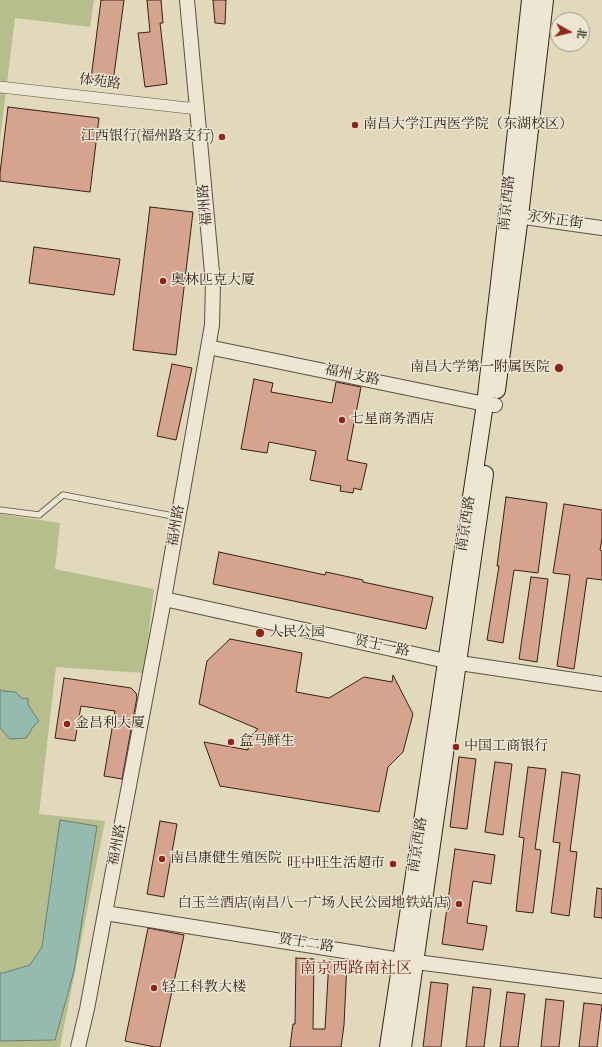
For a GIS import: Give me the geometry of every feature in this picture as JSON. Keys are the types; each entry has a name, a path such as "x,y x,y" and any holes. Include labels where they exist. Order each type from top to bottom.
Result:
{"main road":[{"name":"南京西路","path":"514,215 530,0"},
{"name":"南京西路","path":"388,1047 408,960 490,404 514,215 545,0"},
{"name":"南京西路","path":"403,1047 408,960"}],"street":[{"name":"福州路","path":"78,1047 87,1009 164,599 212,325 214,283 187,0"},
{"name":"体苑路","path":"0,87 197,109"},
{"name":"永外正街","path":"514,215 602,228"},
{"name":"福州支路","path":"208,347 490,404"},
{"name":"贤士一路","path":"164,599 452,662 602,684"},
{"name":"贤士二路","path":"105,913 408,960 602,986"}],"lane":[{"path":"0,510 39,516 63,495 178,517"}],"green space":[{"path":"0,0 94,0 90,27 15,18 0,140"},
{"path":"0,514 60,523 55,569 154,589 144,673 56,667 39,814 105,821 60,1047 0,1047"}],"water":[{"path":"0,690 15,692 23,699 28,698 28,704 39,721 26,738 10,739 0,728"},
{"path":"60,820 97,826 74,971 55,1040 0,1041 0,973 30,965 42,947"}],"building":[{"path":"101,0 124,0 113,82 91,79"},
{"path":"147,0 161,0 163,23 160,23 167,84 145,87 138,33 150,32"},
{"path":"213,0 226,0 225,24 215,23"},
{"path":"8,107 99,118 90,192 0,181"},
{"name":"奥林匹克大厦","path":"150,207 193,212 176,355 133,350"},
{"path":"34,247 120,259 114,295 29,283"},
{"path":"172,364 192,368 176,440 157,436"},
{"path":"254,379 273,383 271,392 332,403 336,382 361,387 347,460 367,464 361,490 354,488 353,493 340,491 341,486 310,480 316,451 269,442 267,453 241,449"},
{"path":"506,497 547,503 538,573 514,570 503,643 487,640 499,566 497,566"},
{"path":"564,504 602,510 602,538 600,550 602,551 602,580 587,578 574,669 557,666 570,575 553,573"},
{"path":"219,552 325,575 326,572 363,580 363,582 433,597 426,629 213,584"},
{"path":"531,577 548,579 537,662 519,659"},
{"path":"230,639 302,653 296,692 329,698 364,677 392,682 393,675 413,714 403,752 388,767 379,812 220,786 204,742 248,750 249,738 258,729 199,704 207,661"},
{"name":"金昌利大厦","path":"64,678 131,688 136,693 137,697 122,779 104,776 115,711 81,706 75,741 55,738"},
{"path":"459,757 476,759 467,829 450,827"},
{"path":"495,762 512,764 503,835 485,832"},
{"path":"528,767 546,769 535,849 541,850 533,913 516,911 524,838 519,837"},
{"path":"562,772 580,775 570,851 577,852 569,916 551,913 560,843 553,842"},
{"name":"南昌康健生殖医院","path":"160,821 177,824 164,897 147,894"},
{"name":"白玉兰酒店(南昌八一广场人民公园地铁站店)","path":"455,849 495,855 491,884 473,881 467,923 487,926 483,950 442,944"},
{"path":"597,888 602,889 602,918 594,917"},
{"name":"轻工科教大楼","path":"148,928 184,935 160,1047 125,1041"},
{"path":"296,958 314,959 313,1029 325,1029 329,960 347,961 344,1025 341,1047 290,1047 293,1024 295,1024"},
{"path":"431,982 448,984 441,1047 423,1047"},
{"path":"473,987 491,989 484,1047 466,1047"},
{"path":"507,992 525,994 518,1047 500,1047"},
{"path":"546,999 564,1001 559,1047 541,1047"},
{"path":"584,1003 602,1005 597,1047 579,1047"}],"place":[{"name":"南昌大学江西医学院（东湖校区）","path":"355,125"},
{"name":"江西银行(福州路支行)","path":"222,137"},
{"name":"奥林匹克大厦","path":"163,281"},
{"name":"南昌大学第一附属医院","path":"559,368"},
{"name":"七星商务酒店","path":"342,420"},
{"name":"人民公园","path":"260,633"},
{"name":"金昌利大厦","path":"67,724"},
{"name":"盒马鲜生","path":"231,742"},
{"name":"中国工商银行","path":"456,747"},
{"name":"南昌康健生殖医院","path":"162,859"},
{"name":"旺中旺生活超市","path":"393,864"},
{"name":"白玉兰酒店(南昌八一广场人民公园地铁站店)","path":"459,904"},
{"name":"轻工科教大楼","path":"154,988"}],"district":[{"name":"南京西路南社区","path":"356,970"}]}
